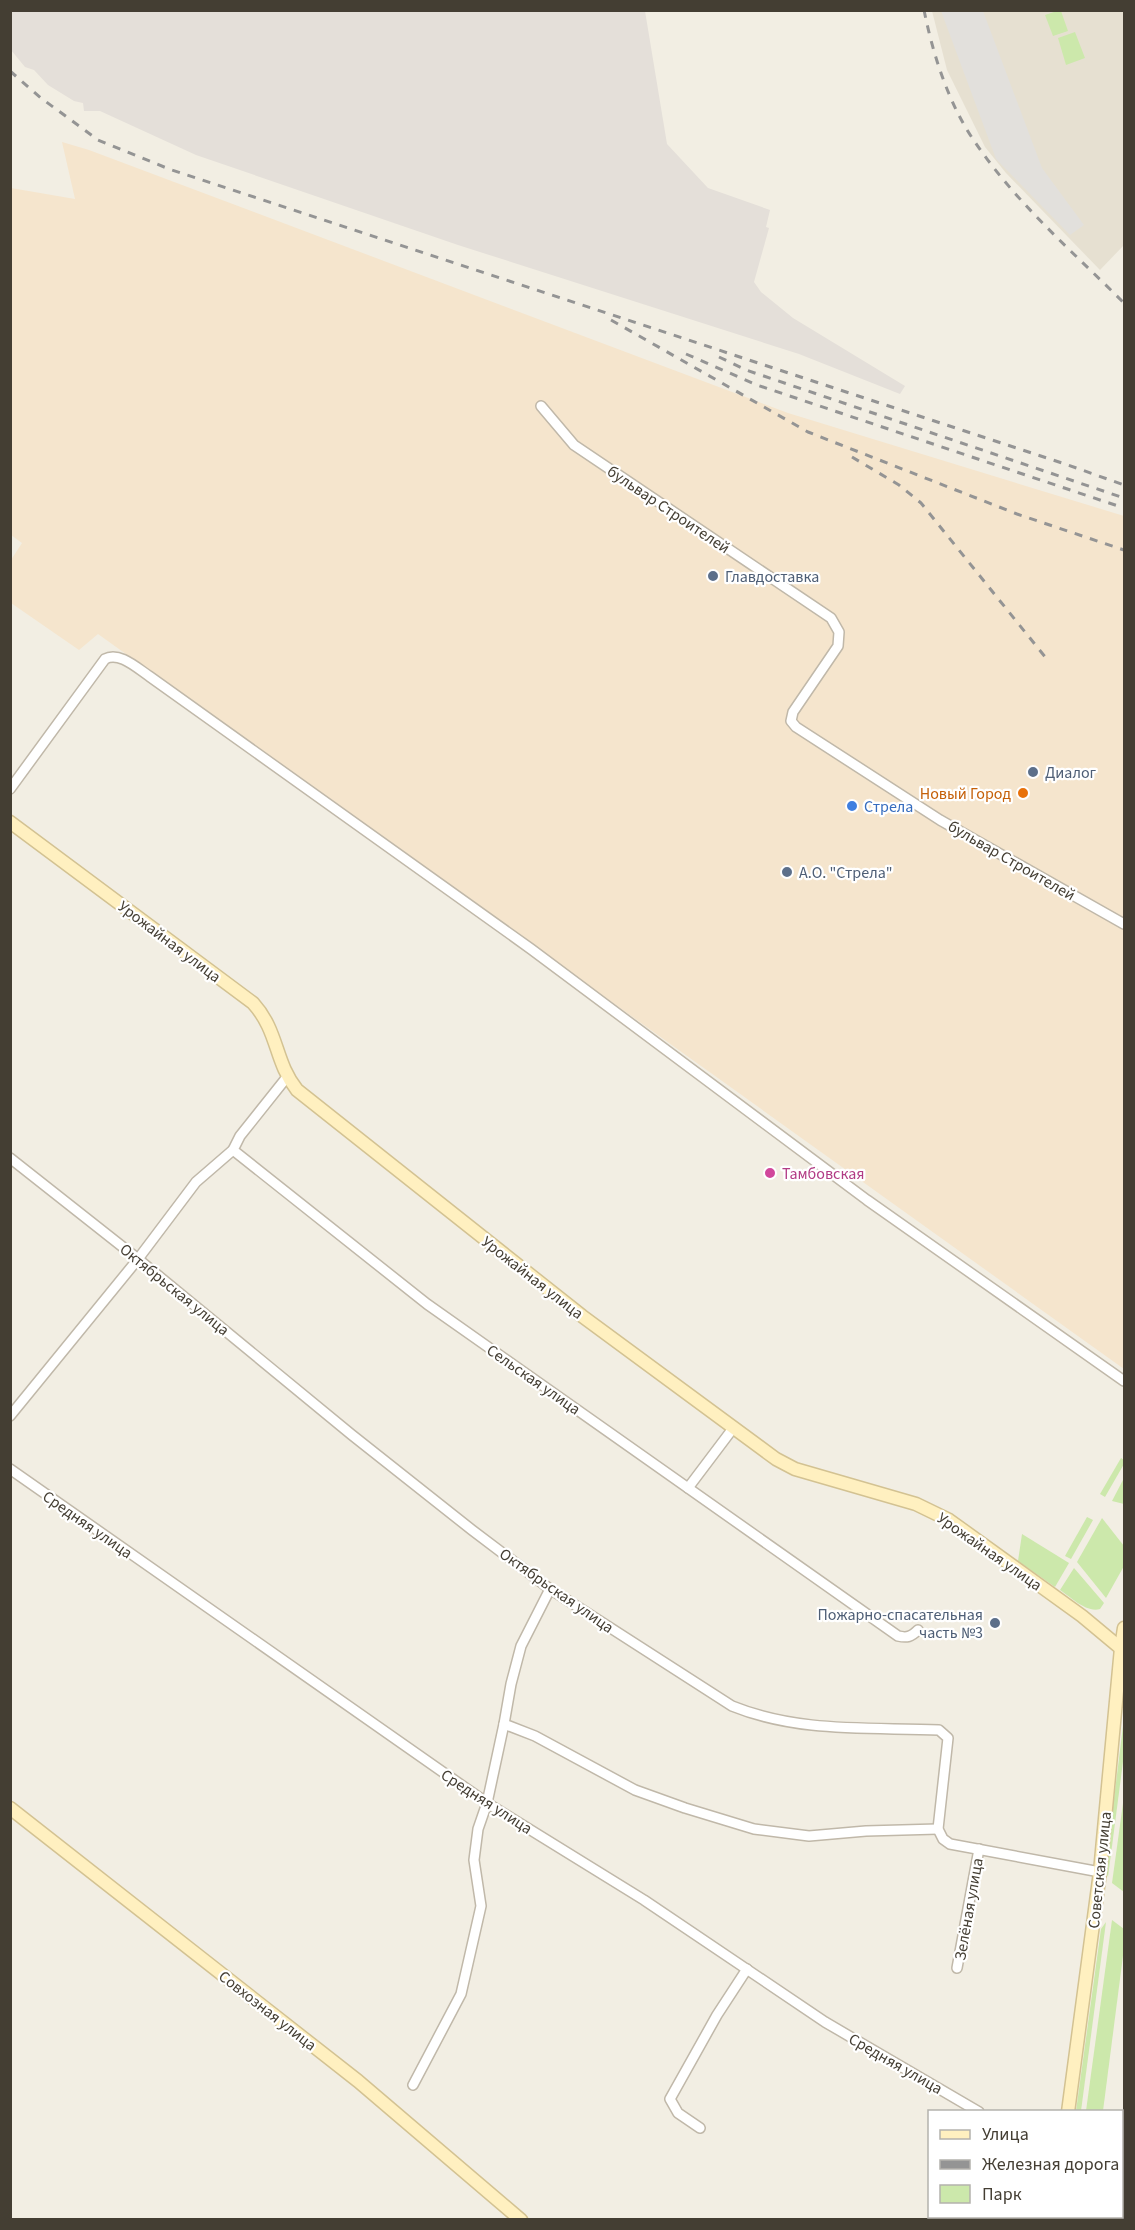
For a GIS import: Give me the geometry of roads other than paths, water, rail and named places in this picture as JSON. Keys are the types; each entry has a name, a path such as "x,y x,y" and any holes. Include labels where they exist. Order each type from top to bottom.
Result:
{"street":[{"name":"бульвар Строителей","path":"541,406 574,445 831,618 839,632 838,646 793,712 791,721 796,727 940,820 1125,924"},
{"path":"10,789 105,659 117,656 149,676 531,949 867,1200 1125,1381"},
{"name":"Урожайная улица","path":"10,822 253,1003 265,1016 287,1077 297,1090 564,1301 776,1459 795,1468 916,1504 949,1520 1082,1617 1123,1650"},
{"path":"10,1416 138,1258 196,1182 233,1150 240,1137 287,1077"},
{"name":"Сельская улица","path":"233,1150 427,1304 897,1636 905,1638 912,1636 918,1630"},
{"name":"Октябрьская улица","path":"10,1158 138,1258 352,1435 472,1530 550,1589 732,1706 759,1717 787,1723 829,1727 939,1730 948,1738 938,1829"},
{"path":"688,1488 734,1427"},
{"name":"Средняя улица","path":"10,1469 487,1803 644,1900 825,2022 976,2110"},
{"path":"413,2085 461,1994 481,1906 474,1860 477,1829 487,1803 521,1646 550,1589"},
{"name":"Советская улица","path":"1068,2110 1100,1872 1125,1628"},
{"path":"504,1724 535,1736 635,1790 754,1829 808,1836 938,1829 943,1839 950,1844 1100,1872"},
{"name":"Совхозная улица","path":"10,1808 358,2081 521,2220"},
{"name":"Зелёная улица","path":"957,1968 978,1849"},
{"path":"700,2128 678,2113 670,2099 717,2015 747,1969"}],"railway":[{"path":"924,10 943,79 957,112 975,142 1008,186 1124,303"},
{"path":"10,71 41,98 98,140 169,169 1124,485"},
{"path":"611,320 808,432 1017,514 1124,550"},
{"path":"686,354 757,385 1124,508"},
{"path":"719,357 746,370 1124,498"},
{"path":"852,457 899,485 921,503 1046,658"}],"place":[{"name":"Главдоставка","path":"713,576"},
{"name":"Диалог","path":"1033,772"},
{"name":"Новый Город","path":"1023,793"},
{"name":"Стрела","path":"852,806"},
{"name":"А.О. \"Стрела\"","path":"787,872"},
{"name":"Тамбовская","path":"770,1173"},
{"name":"Пожарно-спасательная часть №3","path":"995,1623"}]}
